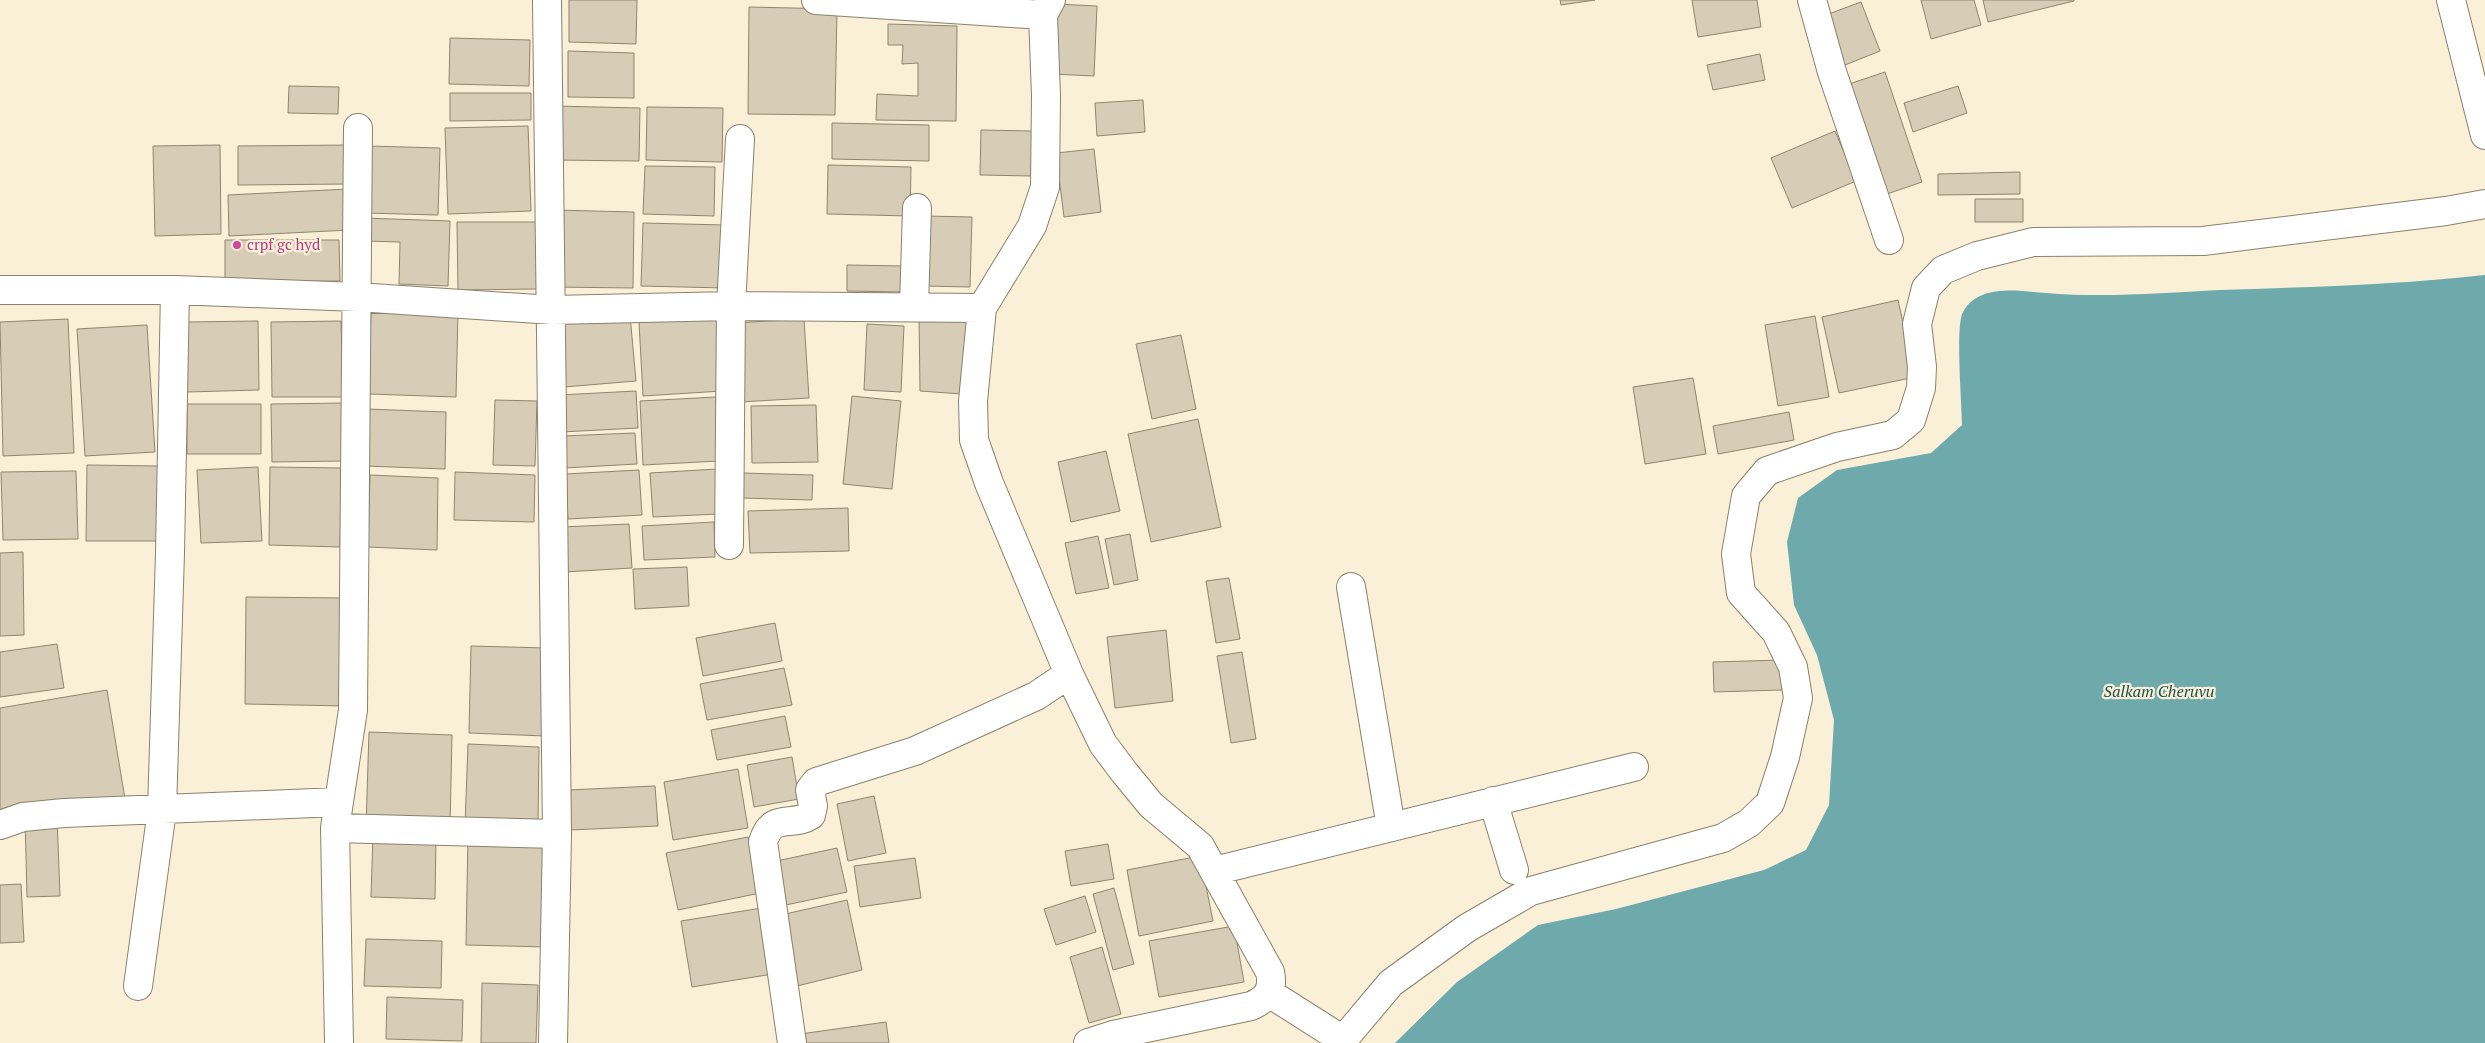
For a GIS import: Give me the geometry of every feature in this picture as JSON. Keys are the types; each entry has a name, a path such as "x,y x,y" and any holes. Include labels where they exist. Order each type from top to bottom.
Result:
{"street":[{"path":"547,0 557,834 552,1043"},
{"path":"816,0 1047,8 1046,187 1032,226 982,308 972,401 974,440 989,483 1070,674 1108,751 1151,805 1200,846 1270,972 1272,980 1269,993 1264,1000 1251,1006 1113,1035 1088,1043"},
{"path":"1812,0 1832,72 1889,240"},
{"path":"2451,0 2485,135"},
{"path":"339,1043 335,828 353,710 358,128"},
{"path":"729,545 731,306 740,139"},
{"path":"1269,993 1342,1042 1392,983 1467,928 1530,891 1724,838 1749,823 1770,803 1785,757 1798,698 1793,667 1776,632 1740,593 1736,554 1746,496 1767,471 1837,447 1893,435 1911,420 1920,388 1922,367 1916,324 1926,288 1943,270 1976,256 2033,242 2203,241 2446,211 2485,204"},
{"path":"914,307 917,208"},
{"path":"0,290 175,290 357,297 552,310 731,306 982,308"},
{"path":"138,986 162,810 170,553 175,290"},
{"path":"1351,587 1391,827"},
{"path":"792,1043 762,842 766,832 781,821 811,815 813,806 810,790 816,782 915,751 1036,696 1070,674"},
{"path":"1214,871 1634,766"},
{"path":"1494,801 1514,870"},
{"path":"0,826 23,817 339,802"},
{"path":"335,828 557,834"}],"water":[{"name":"Salkam Cheruvu","path":"2485,275 2485,1043 1395,1043 1457,982 1538,925 1616,909 1764,870 1806,850 1829,805 1834,720 1817,655 1794,605 1787,542 1798,498 1837,470 1931,453 1962,425 1959,333 1963,312 1970,303 1989,293 2012,290 2090,295 2133,294 2320,287"}],"building":[{"path":"569,0 637,0 636,44 569,42"},
{"path":"1560,0 1595,0 1561,5"},
{"path":"1692,0 1757,0 1761,27 1698,37"},
{"path":"1921,0 1974,0 1981,25 1931,39"},
{"path":"1983,0 2074,0 2074,1 1988,22"},
{"path":"1861,2 1880,51 1845,65 1826,15"},
{"path":"1055,4 1097,6 1094,76 1052,74"},
{"path":"749,7 837,9 835,115 748,114"},
{"path":"888,24 957,26 956,121 876,120 877,94 918,96 918,63 902,64 903,45 888,45"},
{"path":"450,38 530,40 529,86 449,84"},
{"path":"568,51 634,53 634,98 568,97"},
{"path":"1760,54 1765,80 1713,90 1707,65"},
{"path":"1885,72 1922,182 1884,195 1846,85"},
{"path":"289,86 339,87 338,114 288,113"},
{"path":"1958,86 1967,113 1913,132 1904,103"},
{"path":"450,93 531,93 531,120 450,121"},
{"path":"1143,100 1145,132 1097,136 1095,103"},
{"path":"554,106 640,108 639,161 553,160"},
{"path":"647,107 723,108 722,162 646,160"},
{"path":"832,123 929,125 929,161 832,159"},
{"path":"528,126 531,211 448,214 445,128"},
{"path":"981,130 1032,131 1031,176 980,175"},
{"path":"1835,131 1856,181 1792,208 1771,158"},
{"path":"220,145 221,234 155,236 153,146"},
{"path":"352,145 352,184 238,185 238,146"},
{"path":"368,146 440,148 438,215 366,213"},
{"path":"1094,149 1101,212 1064,217 1056,153"},
{"path":"828,165 911,167 910,216 827,214"},
{"path":"645,166 715,167 714,216 643,214"},
{"path":"2020,172 2020,194 1938,195 1938,174"},
{"path":"348,189 350,230 229,236 228,195"},
{"path":"1975,199 2023,199 2023,222 1975,222"},
{"path":"554,210 634,212 633,288 553,287"},
{"path":"925,216 972,217 970,287 924,286"},
{"path":"363,218 450,221 448,286 399,284 400,242 363,241"},
{"path":"457,222 537,222 537,289 458,290"},
{"path":"643,223 725,225 724,288 641,286"},
{"path":"225,240 339,240 340,281 225,282"},
{"path":"847,265 904,266 903,292 847,291"},
{"path":"1898,300 1915,377 1839,393 1822,317"},
{"path":"371,310 458,312 456,397 369,394"},
{"path":"973,314 962,394 920,391 919,315"},
{"path":"630,315 636,381 564,387 559,321"},
{"path":"1815,316 1829,397 1778,406 1765,325"},
{"path":"718,317 722,391 643,396 639,322"},
{"path":"68,319 74,453 3,456 0,322"},
{"path":"804,319 809,398 740,402 734,323"},
{"path":"258,321 259,390 187,392 186,322"},
{"path":"341,321 343,397 272,397 271,322"},
{"path":"867,324 904,326 901,392 864,390"},
{"path":"147,325 155,452 85,456 77,329"},
{"path":"1181,335 1196,409 1152,419 1136,344"},
{"path":"1693,378 1706,454 1645,464 1633,387"},
{"path":"636,391 638,428 561,432 559,395"},
{"path":"852,396 901,401 892,489 843,484"},
{"path":"716,397 719,461 643,465 640,401"},
{"path":"495,400 537,401 535,466 493,465"},
{"path":"345,403 345,461 272,462 271,404"},
{"path":"187,404 261,404 261,454 187,454"},
{"path":"816,405 818,462 752,463 751,406"},
{"path":"367,409 446,412 445,469 365,466"},
{"path":"1789,412 1794,440 1718,454 1713,426"},
{"path":"1198,419 1221,527 1151,542 1128,434"},
{"path":"635,433 637,464 564,468 562,436"},
{"path":"1106,451 1120,511 1071,522 1058,462"},
{"path":"87,465 159,466 158,541 86,541"},
{"path":"258,467 262,541 201,543 197,470"},
{"path":"270,467 342,468 340,547 269,545"},
{"path":"717,469 719,514 653,517 650,473"},
{"path":"639,470 642,515 568,519 565,474"},
{"path":"76,471 78,539 3,540 1,472"},
{"path":"455,472 535,475 534,522 454,520"},
{"path":"742,473 813,475 812,500 741,498"},
{"path":"370,475 438,478 437,550 368,547"},
{"path":"848,508 849,551 750,553 748,511"},
{"path":"714,522 715,557 644,560 642,526"},
{"path":"629,524 632,568 564,572 561,527"},
{"path":"1130,534 1138,580 1114,585 1105,539"},
{"path":"1098,536 1109,588 1076,594 1065,543"},
{"path":"23,552 24,635 0,636 0,553"},
{"path":"687,567 689,606 635,609 633,569"},
{"path":"1229,578 1240,639 1216,643 1206,581"},
{"path":"246,597 347,598 346,706 245,704"},
{"path":"775,623 782,661 703,676 696,638"},
{"path":"1166,630 1173,701 1115,708 1107,637"},
{"path":"57,644 64,688 0,697 0,652"},
{"path":"471,646 547,648 545,736 469,733"},
{"path":"1242,652 1256,739 1231,743 1217,656"},
{"path":"1781,660 1782,690 1714,692 1713,662"},
{"path":"784,668 792,705 707,720 700,684"},
{"path":"107,690 125,799 0,819 0,708"},
{"path":"785,716 791,747 717,760 711,730"},
{"path":"369,732 452,735 450,829 366,826"},
{"path":"468,744 539,747 538,827 465,825"},
{"path":"792,757 799,799 754,807 747,765"},
{"path":"738,769 748,828 673,840 664,782"},
{"path":"655,786 658,826 570,830 568,790"},
{"path":"874,796 886,853 848,861 837,804"},
{"path":"57,816 60,896 27,897 25,817"},
{"path":"373,834 436,836 435,899 371,897"},
{"path":"468,835 550,837 547,947 466,945"},
{"path":"748,837 760,893 678,910 666,853"},
{"path":"1108,844 1114,879 1071,886 1065,851"},
{"path":"837,848 847,892 781,906 772,862"},
{"path":"1200,856 1213,921 1139,936 1127,870"},
{"path":"915,858 921,898 860,907 854,866"},
{"path":"21,884 24,942 0,943 0,885"},
{"path":"1114,888 1134,964 1113,970 1093,894"},
{"path":"1085,896 1096,932 1056,945 1044,909"},
{"path":"847,900 862,970 797,986 781,915"},
{"path":"768,907 779,973 692,987 681,921"},
{"path":"1234,926 1244,982 1159,997 1149,941"},
{"path":"366,939 442,941 441,988 364,986"},
{"path":"1102,947 1121,1014 1089,1023 1070,957"},
{"path":"482,983 538,985 536,1043 481,1043"},
{"path":"387,997 463,1000 462,1041 386,1039"},
{"path":"886,1022 889,1043 801,1043 800,1034"}],"place":[{"name":"crpf gc hyd","path":"237,245"}]}
